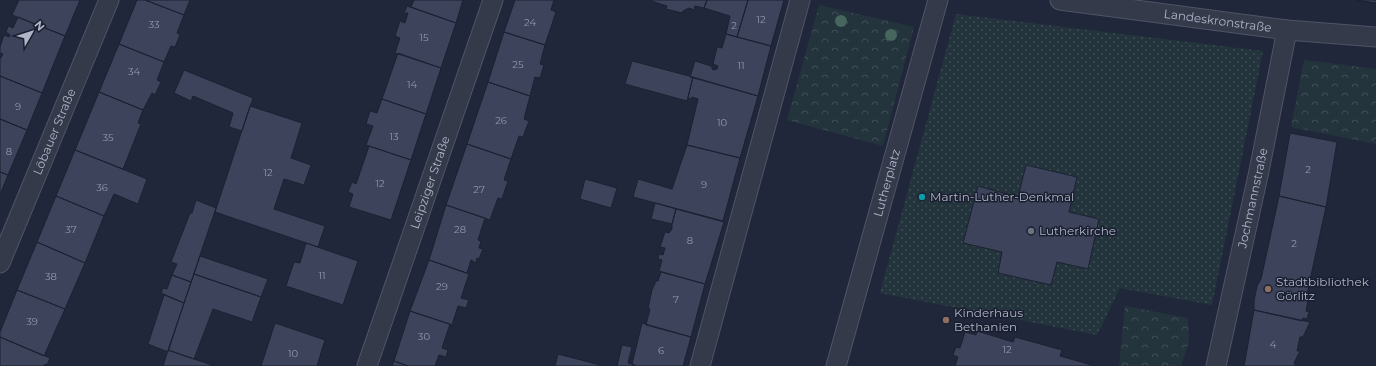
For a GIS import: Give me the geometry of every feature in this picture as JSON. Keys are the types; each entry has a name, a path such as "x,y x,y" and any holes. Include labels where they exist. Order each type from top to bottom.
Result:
{"street":[{"name":"Löbauer Straße","path":"0,263 109,0"},
{"name":"Leipziger Straße","path":"367,366 493,0"},
{"path":"700,366 800,0"},
{"name":"Lutherplatz","path":"836,366 938,0"},
{"name":"Landeskronstraße","path":"1060,0 1287,30 1376,37"},
{"name":"Jochmannstraße","path":"1216,366 1259,171 1287,30"}],"green space":[{"path":"819,5 914,27 883,146 787,120"},
{"path":"956,14 1263,51 1212,305 1120,288 1097,335 880,293"},
{"path":"1304,60 1376,69 1376,144 1291,127"},
{"path":"1125,306 1188,318 1189,342 1181,366 1119,366"}],"building":[{"path":"19,0 80,0 65,36 12,15"},
{"path":"137,0 145,0 184,15 177,33 180,35 175,47 171,46 164,62 119,44"},
{"path":"145,0 190,0 184,15"},
{"path":"414,0 463,0 456,23 411,7"},
{"path":"515,0 554,0 551,10 556,12 545,45 504,32"},
{"path":"651,0 707,0 704,8 695,6 694,10 689,8 682,13 666,9 667,6"},
{"path":"707,0 748,0 737,37 726,34 730,16 704,8"},
{"path":"748,0 784,0 771,46 737,37"},
{"path":"1356,0 1376,0 1376,3"},
{"path":"407,6 456,23 441,68 395,53 400,38 395,36 400,21 405,23 408,13 404,13"},
{"path":"18,17 65,36 42,93 0,76 0,59 3,54 0,53 0,47 4,35 9,37 10,35 6,32 8,26 13,28"},
{"path":"504,32 545,45 540,64 544,65 540,78 535,77 530,96 488,82"},
{"path":"726,34 771,46 758,96 690,77 695,61 711,66 713,70 717,69 718,66 713,64 717,47 722,48"},
{"path":"119,44 164,62 157,80 161,82 155,95 152,93 143,110 99,92"},
{"path":"398,53 441,68 426,114 382,99"},
{"path":"632,61 693,77 687,101 625,84"},
{"path":"184,70 253,98 242,131 229,127 233,113 193,96 191,101 174,93"},
{"path":"0,76 42,93 27,130 0,119"},
{"path":"693,77 758,96 740,158 687,145 698,99 692,97 692,99 688,98"},
{"path":"488,82 530,96 524,119 529,121 523,137 519,136 511,159 467,144"},
{"path":"99,92 143,110 138,123 141,124 123,169 75,150"},
{"path":"382,99 426,114 411,160 366,145 373,126 366,124 370,111 377,113"},
{"path":"250,106 302,123 291,158 311,165 304,185 284,179 274,209 325,226 318,247 215,212"},
{"path":"0,119 27,130 8,175 0,172"},
{"path":"1290,133 1337,142 1326,207 1279,196"},
{"path":"467,144 511,159 504,180 508,181 502,199 498,198 490,220 446,205"},
{"path":"687,145 740,158 723,221 633,197 638,179 672,189"},
{"path":"369,146 411,160 391,220 349,207 353,194 348,192 352,182 356,184"},
{"path":"75,150 147,179 138,204 114,194 104,216 56,196"},
{"name":"Lutherkirche","path":"1026,165 1077,177 1069,212 1099,219 1088,269 1057,262 1051,285 998,273 1002,252 963,243 978,186 1018,197"},
{"path":"0,172 8,175 0,195"},
{"path":"585,179 617,188 611,208 580,199"},
{"path":"56,196 104,216 85,263 37,242"},
{"path":"1279,196 1326,207 1307,294 1309,295 1306,311 1309,312 1307,319 1303,318 1302,321 1254,310 1257,286 1261,279"},
{"path":"196,200 216,208 191,282 172,275 177,264 171,262"},
{"path":"655,203 676,209 672,224 651,219"},
{"path":"446,205 485,218 478,240 481,241 479,248 483,249 479,259 477,258 476,263 471,260 467,273 429,260"},
{"path":"676,209 724,222 705,284 659,271 662,260 658,259 659,254 663,255 665,248 660,247 665,232 669,233 672,229"},
{"path":"37,242 85,263 65,309 17,290"},
{"path":"306,243 358,261 343,305 286,286 294,262 300,263"},
{"path":"200,256 268,279 261,297 194,274"},
{"path":"429,260 469,274 461,298 469,300 466,308 458,306 452,325 410,311"},
{"path":"661,272 705,284 691,337 646,325 650,309 648,308 652,290 656,281 658,281"},
{"path":"194,274 261,297 252,322 213,309 194,359 168,350"},
{"path":"172,275 191,282 184,303 161,293 163,288 167,289"},
{"path":"17,290 65,309 44,356 0,337 0,332"},
{"path":"164,295 184,303 168,352 148,344"},
{"path":"1254,310 1310,322 1303,337 1300,337 1297,351 1300,351 1294,363 1296,366 1244,366"},
{"path":"410,311 450,324 442,348 448,350 446,357 439,355 435,366 408,366 394,361"},
{"path":"275,323 325,340 317,366 261,366"},
{"path":"642,323 691,337 683,366 635,366 632,364"},
{"path":"977,331 1013,342 1015,337 1062,350 1060,356 1095,366 955,366 958,357 953,355 956,347 960,348 965,332 976,335"},
{"path":"0,337 50,358 47,365 0,366"},
{"path":"622,345 632,347 628,363 635,366 617,366"},
{"path":"168,350 194,359 215,366 163,366"},
{"path":"558,354 604,366 555,366"},
{"path":"394,361 408,366 392,366"}],"place":[{"name":"Martin-Luther-Denkmal","path":"922,197"},
{"name":"Lutherkirche","path":"1031,231"},
{"name":"Stadtbibliothek Görlitz","path":"1268,289"},
{"name":"Kinderhaus Bethanien","path":"946,320"}]}
